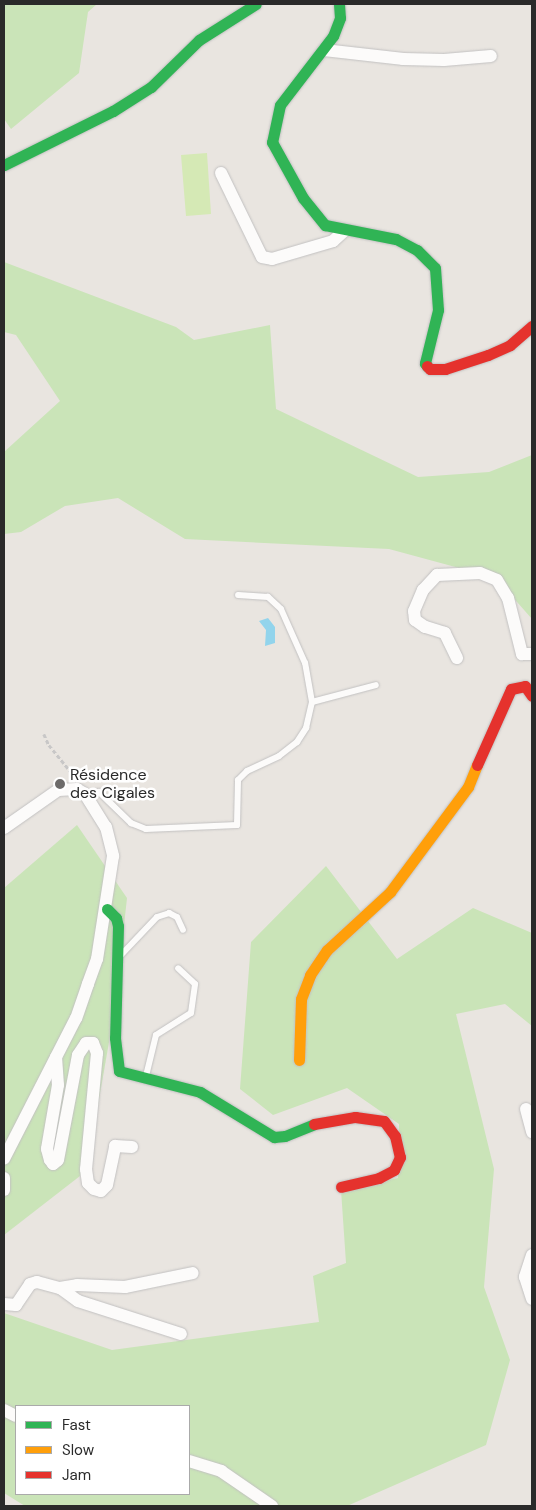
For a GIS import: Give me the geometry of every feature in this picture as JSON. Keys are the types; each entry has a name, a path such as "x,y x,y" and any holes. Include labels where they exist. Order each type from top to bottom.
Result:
{"street":[{"path":"4,165 113,112 151,87 199,40 256,4"},
{"path":"339,4 340,18 324,50 300,75 280,105 274,123 272,142 318,219 331,228 344,232 396,239 417,250 435,268 438,310 425,363 430,369 445,369 488,356 510,345 532,326"},
{"path":"324,50 403,59 491,56"},
{"path":"221,173 262,257 272,259 333,242 344,232"},
{"path":"457,658 444,633 424,627 415,620 414,611 423,590 437,575 480,573 497,580 508,598 522,654 532,654"},
{"path":"298,1060 302,999 310,975 326,950 390,892 468,787 511,690 525,686 532,696"},
{"path":"4,828 58,790 81,792 111,843 112,869 97,959 76,1018 4,1158"},
{"path":"106,909 118,921 116,959 117,1066 124,1074 200,1092 274,1137 285,1136 318,1122 355,1116 384,1121 395,1136 400,1157 394,1170 379,1178 341,1187"},
{"path":"56,1057 58,1085 47,1148 53,1164 58,1160 78,1055 86,1042 93,1043 97,1053 86,1169 88,1183 94,1189 101,1190 107,1185 115,1146 132,1147"},
{"path":"526,1109 532,1132"},
{"path":"4,1178 4,1190"},
{"path":"532,1255 525,1277 532,1299"},
{"path":"60,1288 77,1285 125,1287 193,1273"},
{"path":"4,1304 16,1305 30,1284 37,1282 60,1288 78,1301 181,1334"},
{"path":"190,1461 221,1471 272,1506"}],"lane":[{"path":"81,792 99,792 132,822 146,829 232,827 237,825 239,818 238,787 242,774 278,756 297,742 306,728 312,702 305,663 281,609 268,597 238,595"},
{"path":"312,702 376,685"},
{"path":"116,959 157,917 169,913 177,917 183,930"},
{"path":"146,1078 156,1035 191,1013 195,984 178,968"}],"path":[{"path":"44,734 48,745 76,779 81,792"}],"green space":[{"path":"4,4 97,4 88,12 79,73 11,129 4,119"},
{"path":"207,153 211,214 186,216 181,155"},
{"path":"4,262 176,327 194,340 270,325 276,409 418,477 489,472 532,455 532,619 496,578 389,549 185,539 118,498 65,506 21,532 4,534 4,452 60,401 16,335 4,332"},
{"path":"77,825 127,898 115,1008 91,1145 80,1176 4,1235 4,888"},
{"path":"326,866 397,959 473,908 532,933 532,1026 505,1004 456,1014 494,1169 484,1287 510,1360 486,1445 347,1506 25,1506 4,1493 4,1313 112,1350 319,1322 313,1276 346,1263 341,1190 398,1178 399,1124 347,1088 273,1115 240,1089 251,942"}],"water":[{"path":"268,618 275,627 275,643 265,646 266,630 259,621"}],"traffic: fast":[{"path":"4,165 113,111 151,87 199,40 256,4"},
{"path":"339,4 340,18 333,36 280,105 272,142 303,198 325,225 396,239 417,250 435,268 438,310 425,363 427,366"},
{"path":"107,909 116,918 118,926 115,1038 119,1071 200,1092 274,1137 285,1136 314,1124"}],"traffic: slow":[{"path":"299,1060 301,999 310,975 327,950 390,892 468,787 477,765"}],"traffic: jam":[{"path":"427,366 430,369 445,369 488,355 510,345 532,326"},
{"path":"477,765 511,689 525,686 532,696"},
{"path":"314,1124 355,1117 384,1121 395,1136 400,1157 394,1170 379,1178 341,1187"}],"place":[{"name":"Résidence des Cigales","path":"60,784"}]}
